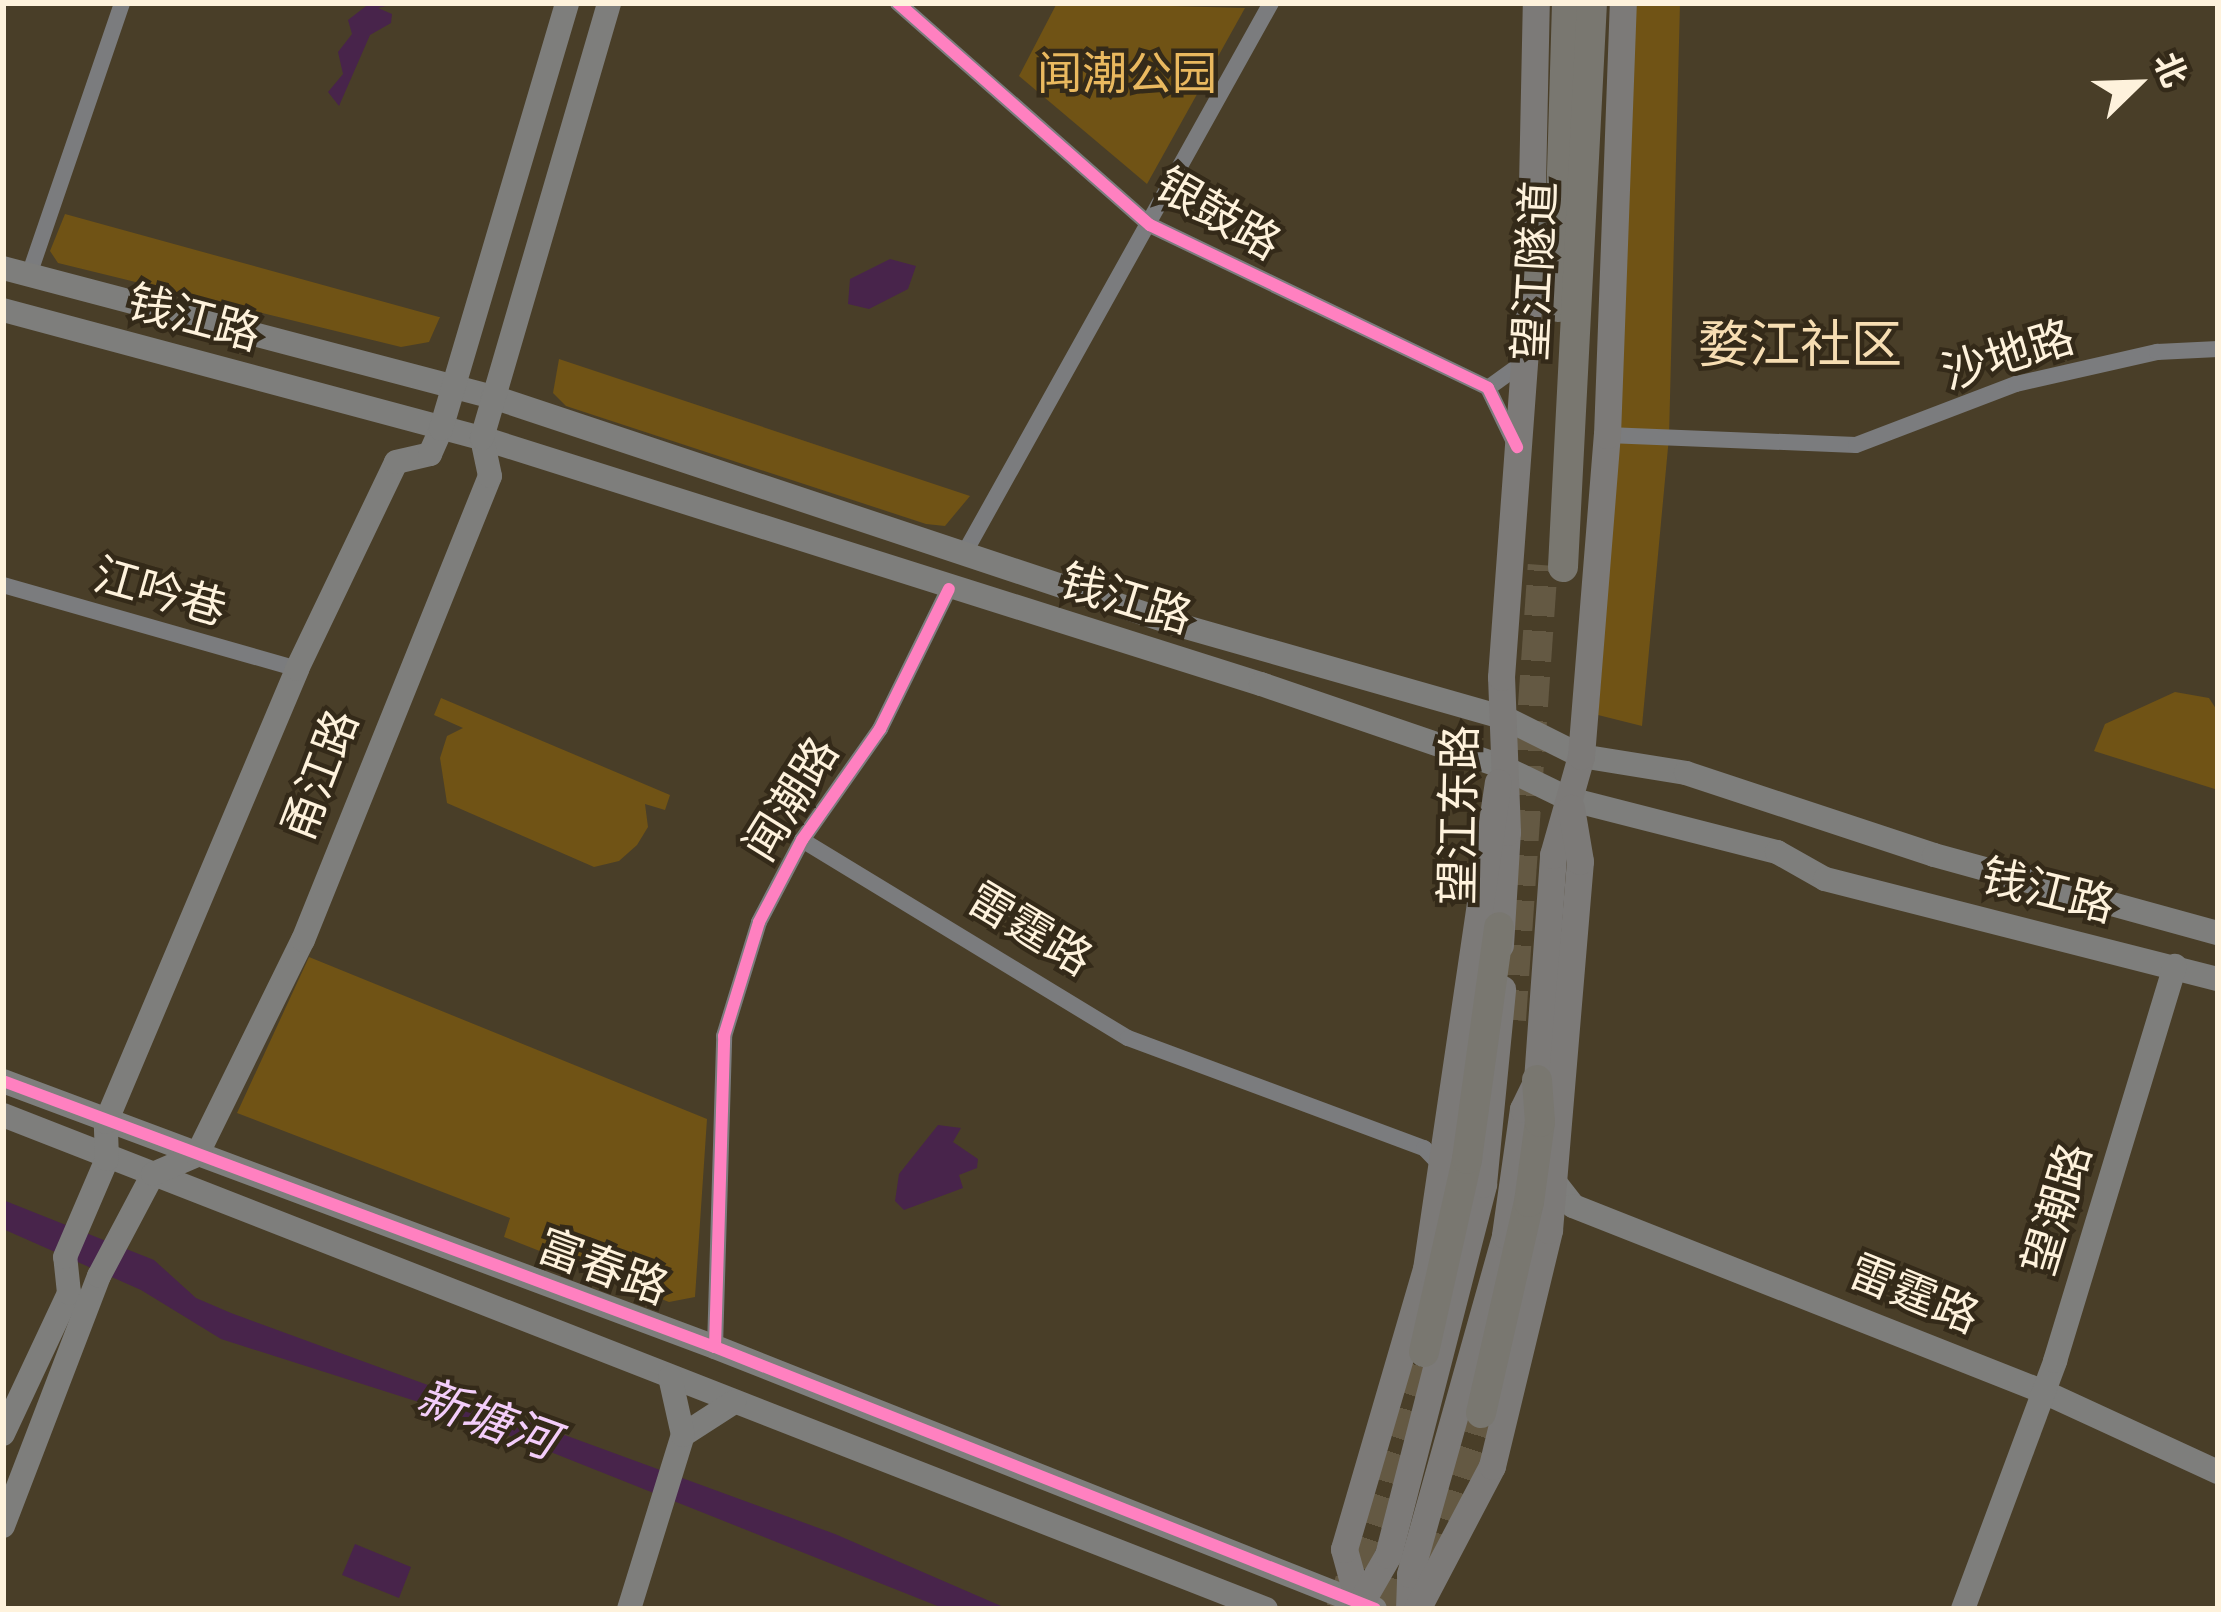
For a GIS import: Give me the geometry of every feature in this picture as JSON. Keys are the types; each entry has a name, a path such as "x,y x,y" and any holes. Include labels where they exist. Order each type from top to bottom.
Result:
{"highway":[{"path":"1567,3 1571,132"},
{"path":"1530,281 1571,132 1592,3"},
{"name":"望江隧道","path":"1553,566 1571,132"},
{"path":"1424,1352 1467,1159 1499,927"},
{"path":"1481,1413 1528,1202 1540,1122 1537,1080"}],"main road":[{"path":"442,429 567,3"},
{"name":"甬江路","path":"196,1155 303,940 490,476 482,438 609,3"},
{"name":"望江东路","path":"1363,1607 1388,1555 1483,1184 1502,1006 1499,927 1505,718 1501,677 1530,281 1536,3"},
{"name":"望江东路","path":"1413,1609 1410,1574 1505,1235 1523,1109 1537,1080 1553,855 1580,756 1607,435 1623,3"},
{"name":"钱江路","path":"3,268 494,397 1182,626 1505,718 1580,756 1686,773 1890,842 2218,933"},
{"name":"钱江路","path":"4,315 482,438 1503,766 1569,799 1777,851 1825,879 2218,979"},
{"name":"甬江路","path":"3,1434 69,1293 64,1257 107,1159 106,1122 297,669 396,462 430,454 442,429"},
{"path":"1363,1607 1344,1549 1407,1346 1444,1169 1487,817 1503,766"},
{"path":"1413,1609 1492,1466 1549,1230 1580,861 1569,799"},
{"name":"望潮路","path":"1963,1609 2044,1392 2174,967"},
{"name":"富春路","path":"3,1081 715,1347 1363,1607"},
{"name":"富春路","path":"3,1115 1266,1609"},
{"path":"3,1526 99,1276 125,1239 153,1174 196,1155"},
{"name":"雷霆路","path":"1552,1180 1573,1206 2044,1392 2218,1472"},
{"path":"1549,1230 1573,1206"},
{"path":"629,1609 683,1435 670,1376"},
{"path":"683,1435 734,1402"}],"street":[{"path":"28,275 122,3"},
{"path":"965,552 1270,3"},
{"name":"银鼓路","path":"908,6 1150,225 1488,388"},
{"name":"沙地路","path":"1607,435 1856,445 2016,384 2157,352 2218,349"},
{"path":"1517,447 1488,388 1523,362"},
{"name":"江吟巷","path":"3,585 297,669"},
{"name":"闻潮路","path":"715,1347 724,1036 759,922 802,840 880,729 949,589"},
{"name":"雷霆路","path":"802,840 1128,1038 1424,1148 1444,1169"},
{"path":"1424,1148 1450,1135"}],"green space":[{"name":"闻潮公园","path":"1057,3 1245,8 1147,184 1019,76"},
{"path":"1634,3 1680,3 1669,437 1642,726 1598,715 1619,434"},
{"path":"65,214 440,317 429,342 401,347 58,263 50,251"},
{"path":"559,359 970,496 945,526 926,524 566,406 553,393"},
{"path":"2175,692 2209,698 2218,712 2218,790 2094,751 2105,724"},
{"path":"441,698 670,795 665,810 645,804 648,827 637,845 619,861 594,867 447,803 440,758 447,736 463,728 434,715"},
{"path":"309,957 707,1119 695,1297 669,1302 504,1237 510,1218 237,1113"}],"water":[{"path":"370,3 397,3 378,8 392,14 391,23 370,35 339,106 328,92 343,74 338,52 352,34 348,20"},
{"path":"890,259 916,266 908,289 869,309 848,304 850,279"},
{"path":"938,1125 961,1128 953,1142 978,1159 977,1168 959,1175 963,1188 904,1210 895,1201 899,1174"},
{"name":"新塘河","path":"3,1200 154,1260 196,1298 231,1313 835,1534 1008,1609 945,1609 450,1412 221,1339 141,1290 3,1229"},
{"path":"355,1544 411,1567 399,1598 342,1575"}],"tunnel":[{"path":"1511,1020 1543,565"},
{"path":"1341,1609 1424,1352"},
{"path":"1433,1563 1481,1413"},
{"path":"1390,1609 1408,1558"}],"cycle path":[{"path":"898,3 1150,225 1488,388 1517,447"},
{"path":"715,1347 724,1036 759,922 802,840 880,729 949,589"},
{"path":"3,1081 715,1347 1375,1609"}],"district":[{"name":"婺江社区","path":"1800,345"}]}
